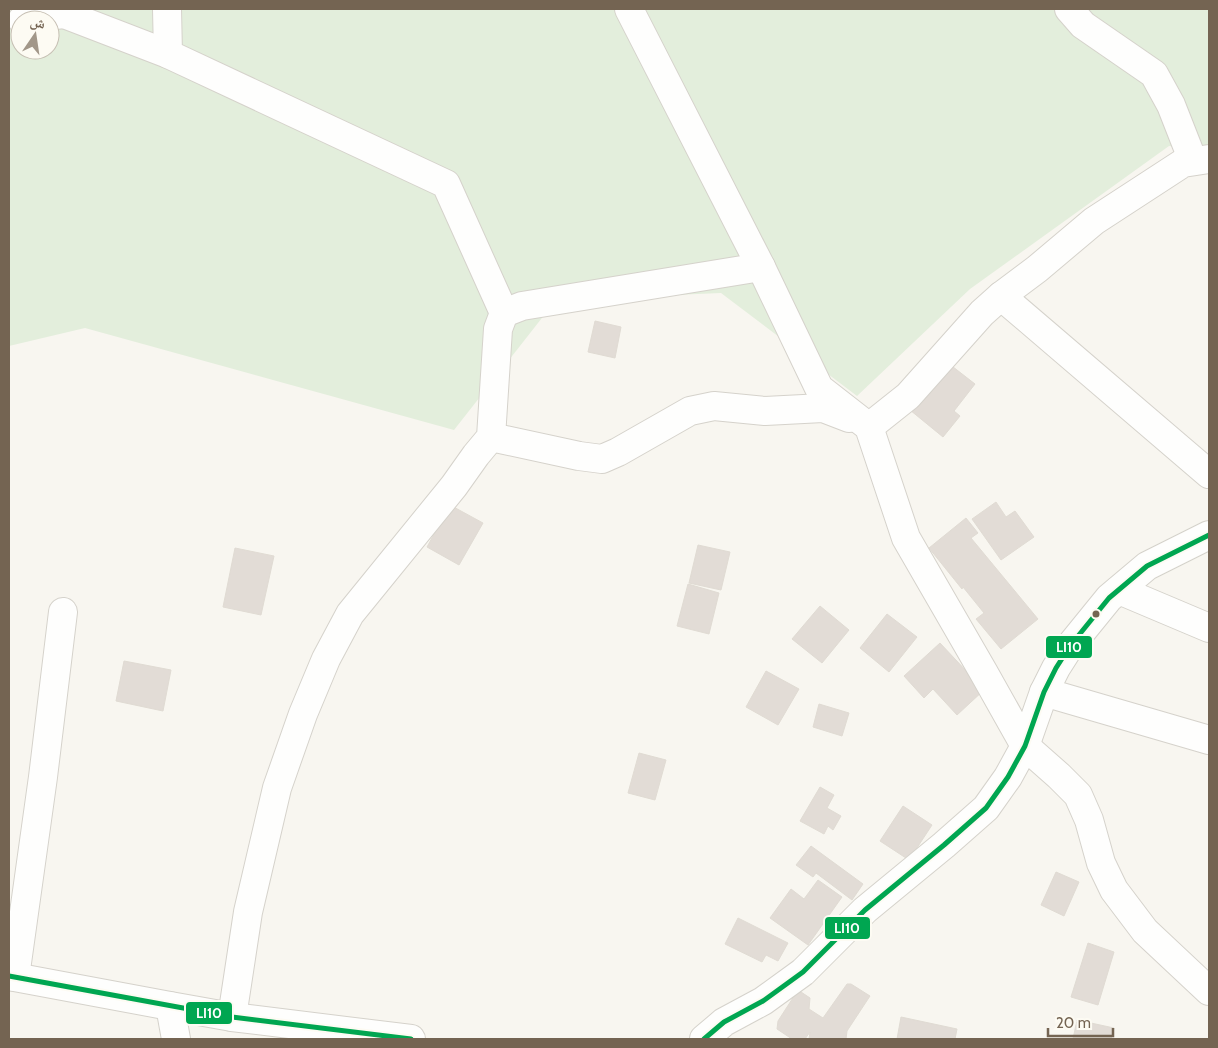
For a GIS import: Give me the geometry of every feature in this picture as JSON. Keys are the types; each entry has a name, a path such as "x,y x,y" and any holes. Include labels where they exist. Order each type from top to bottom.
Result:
{"street":[{"path":"167,9 168,54"},
{"path":"629,9 761,267 819,388 870,427 906,538 1025,746 1078,795 1089,820 1102,863 1114,890 1145,931 1209,991"},
{"path":"870,427 908,396 982,313 1094,221 1183,163 1201,160 1154,74 1082,25 1069,9"},
{"path":"60,10 168,54 446,184 504,312 498,329 491,437 454,486 350,614 326,659 303,714 277,788 248,912 232,1017"},
{"path":"504,312 522,306 761,267"},
{"path":"1002,296 1209,474"},
{"path":"491,437 579,456 602,459 618,452 690,411 714,406 765,410 823,408 870,427"},
{"path":"704,1039 724,1022 763,1001 803,972 864,910 986,808 1008,777 1025,746 1044,692 1056,668 1070,646 1109,598 1147,566 1209,535"},
{"path":"1119,590 1209,628"},
{"path":"64,612 42,786 12,976 232,1017 411,1039"},
{"path":"1044,692 1209,740"},
{"path":"170,1006 176,1039"}],"green space":[{"path":"9,9 1209,9 1209,150 1169,146 970,289 857,396 721,293 556,300 454,430 85,328 9,346"}],"building":[{"path":"595,321 621,327 615,358 588,352"},
{"path":"948,363 975,384 954,411 960,416 943,437 910,410"},
{"path":"996,502 1006,517 1015,511 1034,537 1001,560 972,519"},
{"path":"450,505 483,523 459,565 427,547"},
{"path":"966,518 978,533 971,538 1038,619 1001,649 976,619 984,613 929,548"},
{"path":"698,545 730,552 721,590 689,583"},
{"path":"235,548 274,556 261,615 223,607"},
{"path":"688,584 719,593 709,634 677,626"},
{"path":"820,606 849,630 822,663 792,639"},
{"path":"887,614 917,637 889,672 860,648"},
{"path":"940,643 984,690 957,715 933,689 924,698 904,676"},
{"path":"124,661 171,670 163,711 116,701"},
{"path":"766,671 799,689 778,725 746,707"},
{"path":"819,704 849,713 842,736 813,727"},
{"path":"639,753 666,760 655,800 628,793"},
{"path":"820,787 834,795 827,808 841,816 833,830 828,826 824,834 800,821"},
{"path":"903,806 932,825 909,860 880,841"},
{"path":"811,846 863,884 852,900 816,873 813,877 796,865"},
{"path":"1056,872 1079,882 1064,916 1041,905"},
{"path":"818,880 842,897 808,945 770,918 791,889 804,899"},
{"path":"738,918 788,943 778,961 766,955 762,962 725,944"},
{"path":"1088,943 1114,952 1098,1005 1071,997"},
{"path":"847,984 851,984 870,996 847,1031 846,1039 809,1039 810,1032 805,1039 792,1039 777,1029 778,1021 798,990 810,998 809,1009 823,1018"},
{"path":"901,1017 957,1029 955,1039 897,1039"},
{"path":"1077,1020 1114,1028 1111,1039 1073,1039"}],"transit line":[{"name":"LI10","path":"704,1039 724,1022 763,1001 803,972 865,910 986,808 1008,777 1025,746 1044,692 1056,668 1070,646 1109,598 1147,566 1209,535"},
{"name":"LI10","path":"9,976 232,1017 411,1039"}]}
